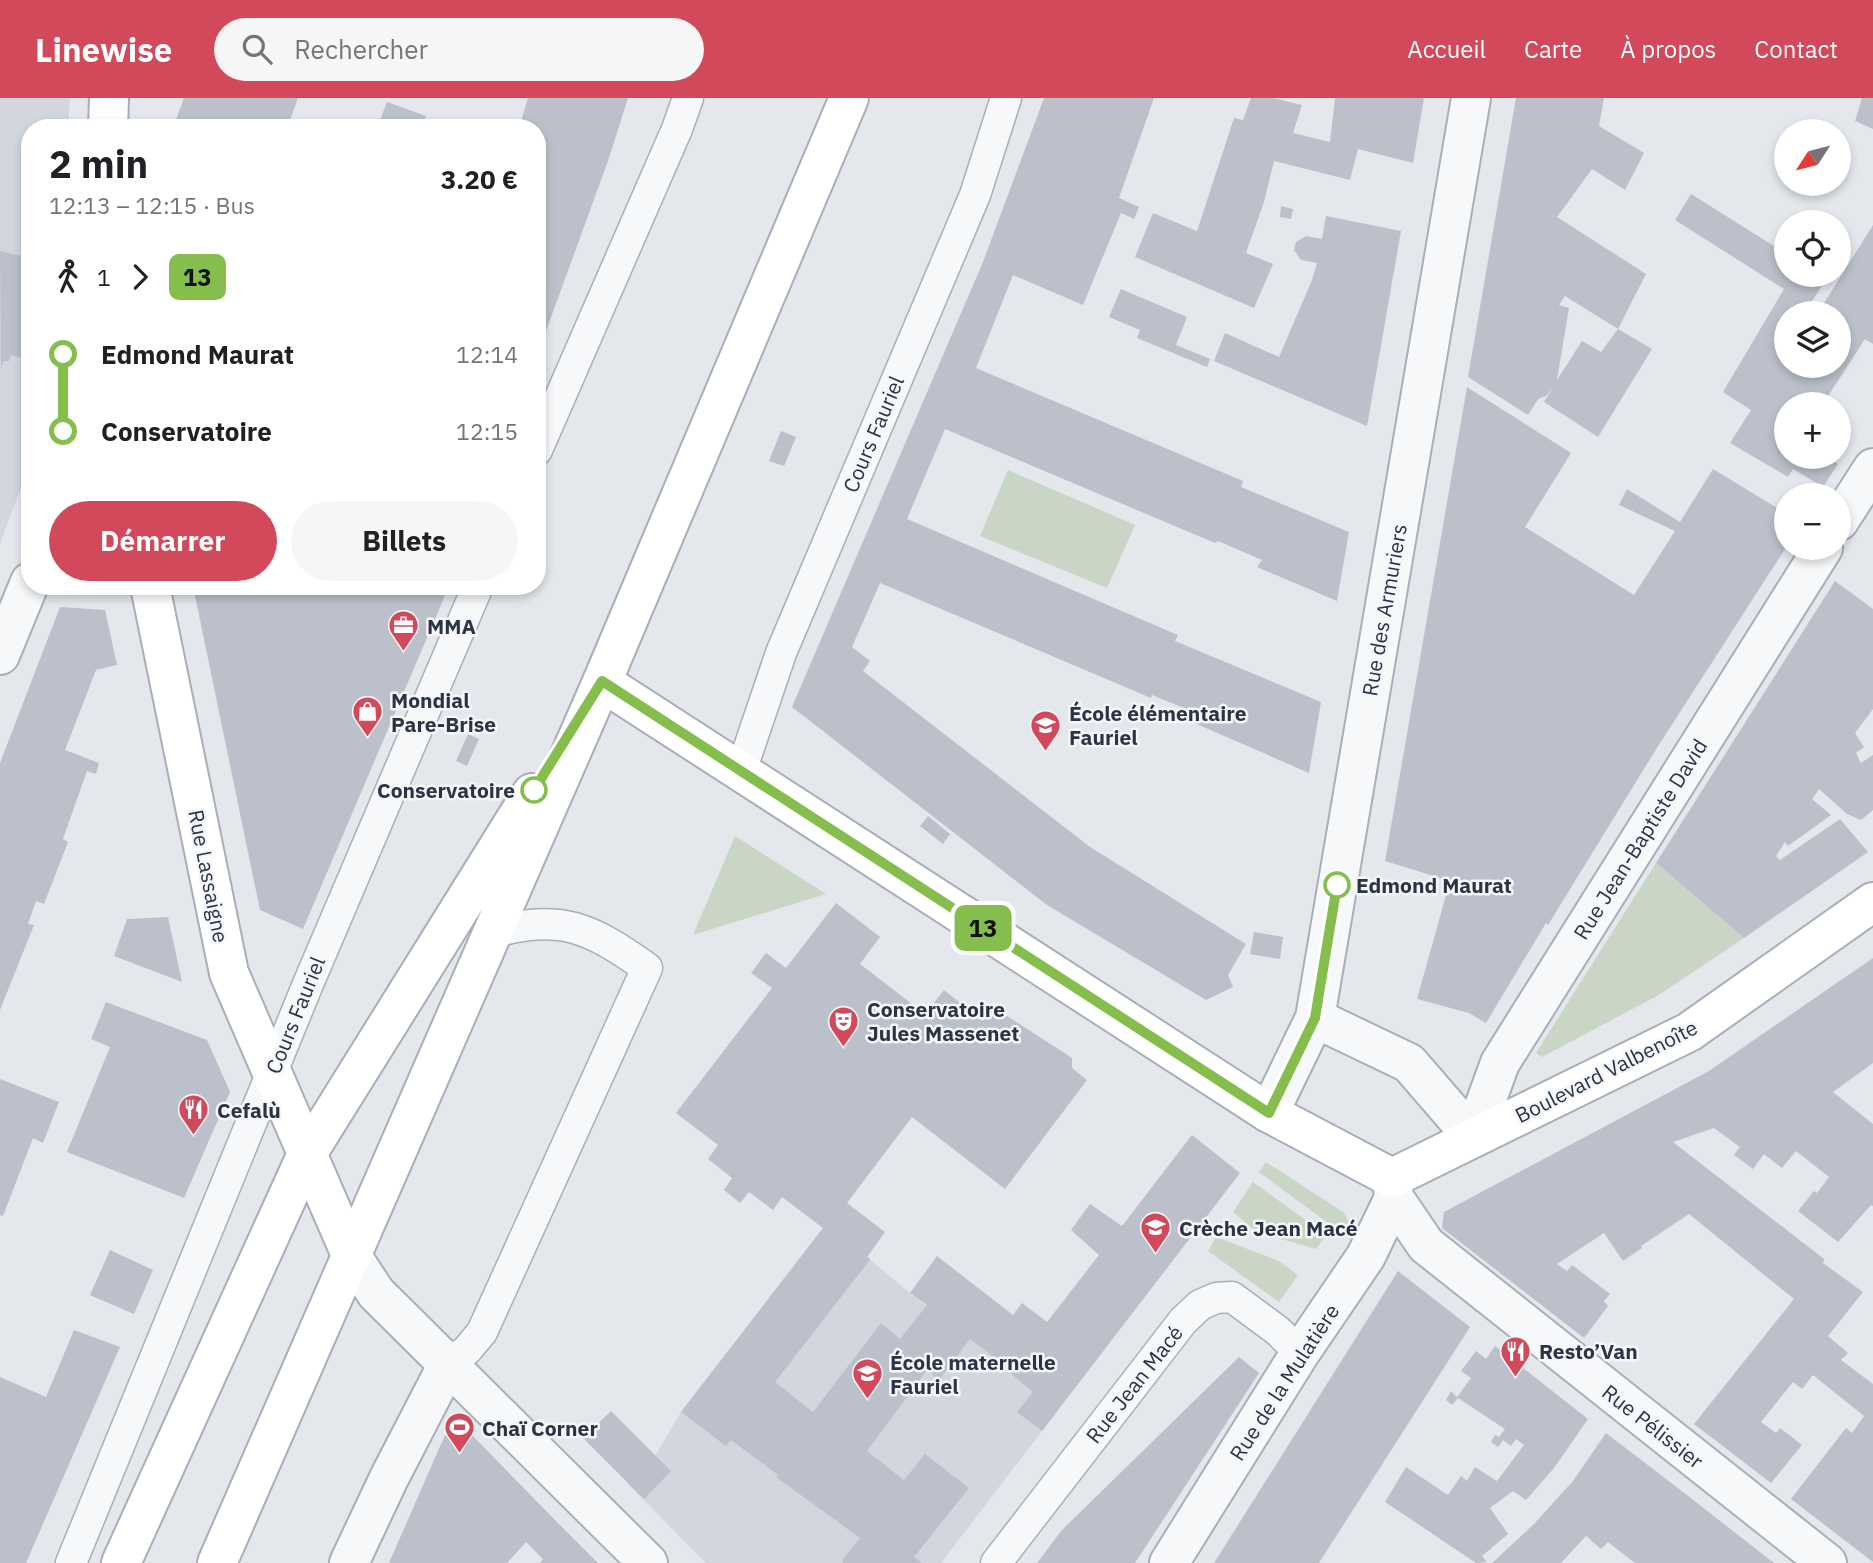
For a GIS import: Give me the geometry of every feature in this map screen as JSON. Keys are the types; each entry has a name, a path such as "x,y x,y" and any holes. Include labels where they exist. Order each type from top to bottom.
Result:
{"main road":[{"path":"108,119 109,98"},
{"path":"217,1563 602,681 849,98"},
{"name":"Rue Lassaigne","path":"152,595 229,973 307,1154"},
{"path":"602,681 1269,1113 1393,1188"},
{"path":"121,1563 307,1154 602,681"},
{"name":"Boulevard Valbenoîte","path":"1393,1188 1473,1137 1689,1032 1873,902"},
{"path":"307,1154 351,1255"}],"street":[{"name":"Rue des Armuriers","path":"1269,1113 1315,1018 1471,98"},
{"path":"1851,502 1873,468"},
{"name":"Rue Jean-Baptiste David","path":"1473,1137 1500,1063 1815,560"},
{"path":"0,655 25,595"},
{"path":"1315,1018 1409,1063 1473,1137"},
{"name":"Rue de la Mulatière","path":"1169,1563 1300,1353 1366,1256 1393,1188"},
{"name":"Rue Pélissier","path":"1393,1188 1426,1245 1826,1563"},
{"path":"351,1255 376,1293 648,1563"},
{"path":"349,1563 448,1364"}],"lane":[{"path":"546,429 688,98"},
{"name":"Cours Fauriel","path":"741,771 781,653 975,195 1006,98"},
{"name":"Cours Fauriel","path":"71,1563 376,820 474,595"},
{"path":"448,1364 467,1350 482,1332 647,968 615,946 581,930 551,922 520,924 492,933"},
{"name":"Rue Jean Macé","path":"996,1563 1183,1321 1200,1305 1216,1298 1232,1297 1278,1331 1300,1353"}],"shaded area":[{"path":"0,98 70,98 69,119 21,119 21,487 0,544"},
{"name":"École maternelle Fauriel","path":"823,1228 829,1228 867,1257 1058,1410 941,1563 706,1563 627,1483 655,1456 681,1412"}],"green space":[{"path":"1008,470 1135,525 1107,588 980,536"},
{"path":"735,836 826,894 693,935"},
{"path":"1656,863 1744,938 1657,996 1542,1057 1536,1053"},
{"path":"1266,1162 1343,1212 1355,1232 1355,1243 1259,1172"},
{"path":"1253,1182 1326,1235 1316,1249 1257,1232 1233,1212"},
{"path":"1216,1237 1279,1261 1298,1275 1279,1302 1208,1251"}],"building":[{"path":"184,98 298,98 290,119 176,119"},
{"path":"528,98 628,98 546,331 546,119 522,119"},
{"path":"1044,98 1154,98 1119,198 1139,207 1134,219 1121,213 1083,305 1013,275 976,368 1243,481 1241,487 1349,532 1337,601 1257,567 1262,560 1218,541 1215,543 945,429 907,519 1178,635 1175,641 1321,702 1309,773 1192,722 1196,713 1152,695 1151,698 880,583 852,647 870,661 863,671 1090,847 1246,944 1228,975 1233,987 1206,1000 1047,905 792,707 983,262"},
{"path":"1251,98 1273,98 1302,105 1293,133 1330,142 1335,98 1424,98 1413,163 1358,149 1350,180 1274,161 1264,202 1246,253 1273,264 1254,308 1135,257 1153,213 1197,231 1234,118 1243,120"},
{"path":"1516,98 1604,98 1599,126 1644,153 1625,190 1592,169 1557,217 1646,274 1618,329 1652,349 1598,437 1544,402 1553,387 1546,396 1538,399 1528,415 1468,377","holes":["1565,296 1618,329 1601,352 1582,341 1557,380 1569,308 1559,305"]},
{"path":"1862,98 1873,98 1873,129 1855,121"},
{"path":"387,102 426,116 425,119 380,119"},
{"path":"1691,194 1774,246 1774,283 1675,220"},
{"path":"1281,206 1293,209 1291,219 1280,217"},
{"path":"1326,216 1401,231 1367,426 1214,361 1225,333 1279,357 1317,263 1301,260 1294,250 1296,242 1306,236 1322,239"},
{"path":"1873,225 1873,344 1865,339 1851,361 1851,301 1825,301 1834,287 1851,287 1851,260"},
{"path":"0,251 21,256 21,358 11,355 9,361 3,361 1,370"},
{"path":"1781,287 1821,287 1812,301 1777,301 1784,289"},
{"path":"1121,289 1187,317 1176,345 1210,359 1207,367 1137,338 1140,330 1109,317"},
{"path":"1774,306 1774,378 1840,378 1831,392 1774,392 1774,469 1730,443 1751,410 1723,392"},
{"path":"1467,387 1571,453 1525,527 1634,595 1675,531 1619,505 1627,489 1680,522 1713,469 1774,506 1774,560 1778,560 1655,751 1548,925 1546,923 1486,1023 1469,1013 1417,999 1450,881 1385,861"},
{"path":"781,431 796,437 784,466 769,461"},
{"path":"1774,469 1793,469 1788,477"},
{"path":"1793,469 1835,469 1826,483 1816,483"},
{"path":"1835,581 1873,609 1873,709 1855,733 1864,747 1856,753 1861,763 1873,755 1873,810 1861,820 1847,814 1819,789 1812,799 1831,815 1788,846 1785,842 1776,856 1780,860 1840,819 1868,852 1744,938 1656,863"},
{"path":"195,595 445,595 303,929 260,910"},
{"path":"60,607 105,610 117,665 96,670 65,750 99,763 96,774 87,771 63,839 68,842 44,904 36,901 28,924 34,925 0,1010 0,763"},
{"path":"468,734 479,739 467,766 456,761"},
{"path":"928,816 950,834 943,844 920,826"},
{"path":"836,903 880,937 860,964 925,1014 944,990 983,1021 993,1007 1072,1058 1072,1068 1087,1080 1005,1189 912,1117 847,1203 885,1232 867,1257 870,1258 869,1261 775,1382 813,1412 881,1323 900,1339 927,1305 910,1293 937,1256 1013,1315 1022,1303 1047,1322 1099,1255 1071,1230 1090,1204 1122,1226 1192,1135 1240,1173 1042,1431 1017,1412 1033,1392 970,1339 939,1380 927,1370 867,1451 904,1480 925,1454 969,1488 914,1557 922,1563 843,1563 842,1560 860,1538 776,1477 778,1475 731,1440 726,1446 681,1412 823,1228 782,1197 773,1210 749,1192 740,1203 724,1190 732,1178 708,1159 718,1145 676,1113 772,988 751,973 766,953 786,968"},
{"path":"168,917 182,982 114,956 127,919"},
{"path":"1254,932 1283,937 1280,959 1250,954"},
{"path":"1873,958 1873,1063 1833,1092 1873,1124 1873,1206 1871,1205 1838,1242 1798,1211 1829,1177 1796,1151 1782,1168 1764,1154 1753,1169 1734,1155 1740,1147 1714,1128 1673,1142 1863,1292 1828,1336 1848,1353 1841,1360 1873,1384 1873,1562 1791,1499 1846,1428 1852,1433 1864,1416 1813,1375 1802,1389 1793,1382 1761,1422 1776,1433 1780,1428 1802,1445 1771,1483 1694,1424 1794,1299 1689,1214 1623,1261 1604,1233 1557,1264 1567,1271 1572,1265 1610,1294 1604,1301 1608,1306 1584,1338 1442,1228 1444,1212 1709,1071"},
{"path":"106,1002 207,1040 230,1092 184,1198 67,1152 110,1047 91,1039"},
{"path":"0,1079 59,1102 43,1143 33,1138 3,1216 0,1215"},
{"path":"110,1250 153,1270 134,1314 90,1295"},
{"path":"1398,1271 1470,1327 1319,1563 1214,1563"},
{"path":"74,1330 120,1347 26,1563 0,1563 0,1377 46,1397"},
{"path":"1495,1346 1588,1419 1554,1468 1526,1500 1513,1491 1490,1508 1508,1534 1482,1556 1487,1562 1476,1563 1385,1502 1406,1467 1448,1495 1461,1476 1467,1481 1475,1467 1497,1481 1524,1445 1516,1439 1511,1446 1503,1440 1498,1447 1491,1442 1495,1435 1499,1437 1505,1429 1458,1398 1452,1405 1446,1400 1451,1391 1457,1397 1471,1378 1461,1371 1476,1351 1486,1359"},
{"path":"1239,1357 1259,1373 1135,1563 1037,1563 1062,1530"},
{"path":"611,1411 671,1471 644,1499 583,1438"},
{"path":"467,1430 598,1563 540,1563 543,1559 526,1542 507,1563 389,1563 445,1435"},
{"path":"1606,1433 1774,1563 1635,1563 1608,1542 1601,1549 1586,1536 1561,1563 1492,1563 1534,1524 1573,1481"}],"bus line":[{"name":"13","path":"534,790 602,681 1269,1113 1315,1018 1337,885"}],"place":[{"name":"MMA","path":"404,653"},
{"name":"Mondial Pare-Brise","path":"368,739"},
{"name":"École élémentaire Fauriel","path":"1046,752"},
{"name":"Conservatoire","path":"534,790"},
{"name":"Edmond Maurat","path":"1337,885"},
{"name":"Conservatoire Jules Massenet","path":"844,1048"},
{"name":"Cefalù","path":"194,1137"},
{"name":"Crèche Jean Macé","path":"1156,1255"},
{"name":"Resto’Van","path":"1516,1378"},
{"name":"École maternelle Fauriel","path":"867,1401"},
{"name":"Chaï Corner","path":"459,1455"}]}
